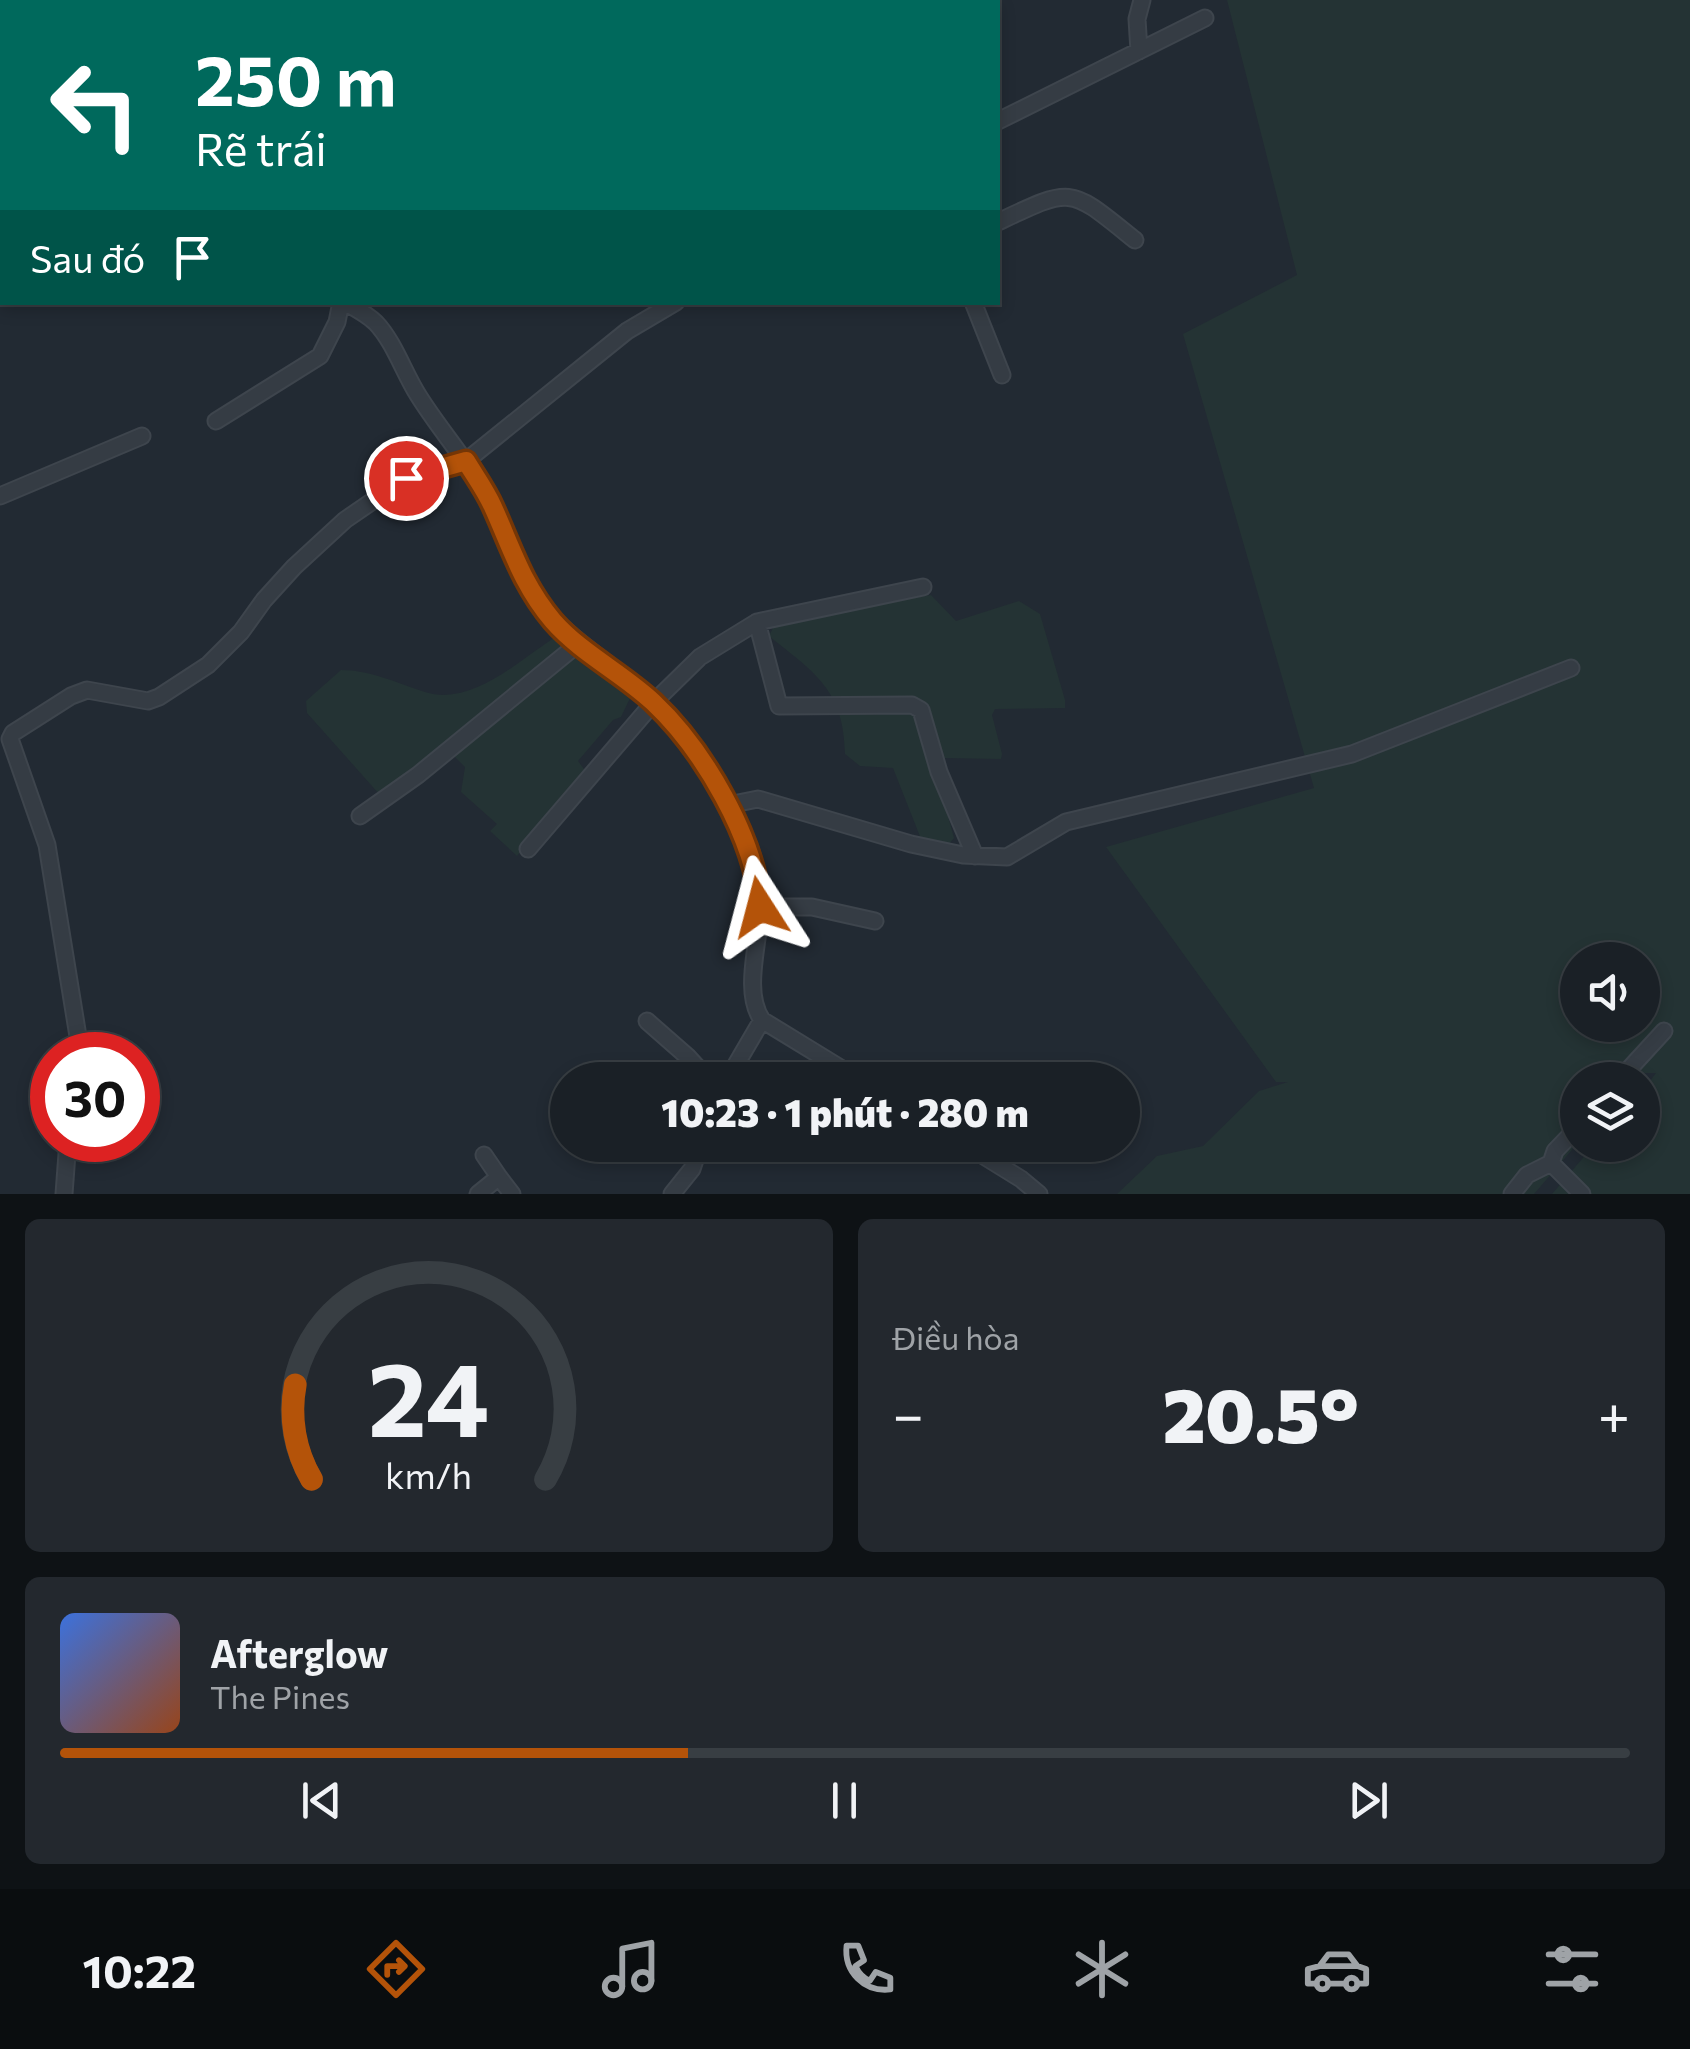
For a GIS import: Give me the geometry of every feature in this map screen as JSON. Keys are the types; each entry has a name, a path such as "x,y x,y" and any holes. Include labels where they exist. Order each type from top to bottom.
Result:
{"street":[{"path":"1138,51 1137,20 1142,0"},
{"path":"1000,121 1206,18"},
{"path":"1000,221 1053,196 1066,196 1096,210 1134,240"},
{"path":"216,422 320,356 342,305"},
{"path":"348,305 377,324 418,396 466,461 492,505 522,578 555,623 654,702 684,737 728,804 748,845 758,880 760,907 754,980 757,1013 762,1020 831,1062"},
{"path":"76,1032 47,846 10,740 13,733 86,690 148,701 159,698 208,665 241,632 294,567 345,520 406,478 466,461 627,331 671,305"},
{"path":"974,305 1002,375"},
{"path":"0,496 142,436"},
{"path":"528,848 654,702 700,657 758,622 923,587"},
{"path":"758,622 779,706 912,705 921,710 939,772 976,856"},
{"path":"360,816 418,775 578,644"},
{"path":"728,804 758,799 874,834 976,856 1007,857 1066,822 1352,754 1571,668"},
{"path":"760,907 812,908 875,921"},
{"path":"738,1062 762,1020"},
{"path":"647,1021 690,1062"},
{"path":"1636,1062 1664,1031"},
{"path":"1512,1194 1527,1175 1551,1163 1560,1147"},
{"path":"484,1155 512,1194"},
{"path":"64,1194 66,1162"},
{"path":"672,1194 694,1162"},
{"path":"994,1162 1039,1194"},
{"path":"1551,1163 1582,1194"},
{"path":"478,1194 500,1177"}],"shaded area":[{"path":"1227,0 1690,0 1690,1194 1552,1194 1579,1162 1660,1162 1660,1062 1560,1062 1562,1162 1534,1194 1117,1194 1157,1156 1203,1146 1259,1091 1288,1082 1276,1082 1106,847 1314,788 1183,334 1297,275"},
{"path":"931,595 956,621 1019,601 1040,614 1065,700 1065,708 995,709 992,715 1001,759 944,758 935,768 954,838 948,845 921,839 893,768 860,766 845,754 833,698 813,673 769,636 775,624 785,621"},
{"path":"557,636 564,636 633,692 621,717 613,720 578,761 587,773 517,856 490,831 497,824 461,792 465,767 445,747 380,795 307,713 306,701 341,670 373,675 425,692 460,693 494,679"}],"route":[{"path":"406,478 466,461 492,505 522,578 555,623 654,702 684,737 732,810 748,845 758,880 760,907"}]}
